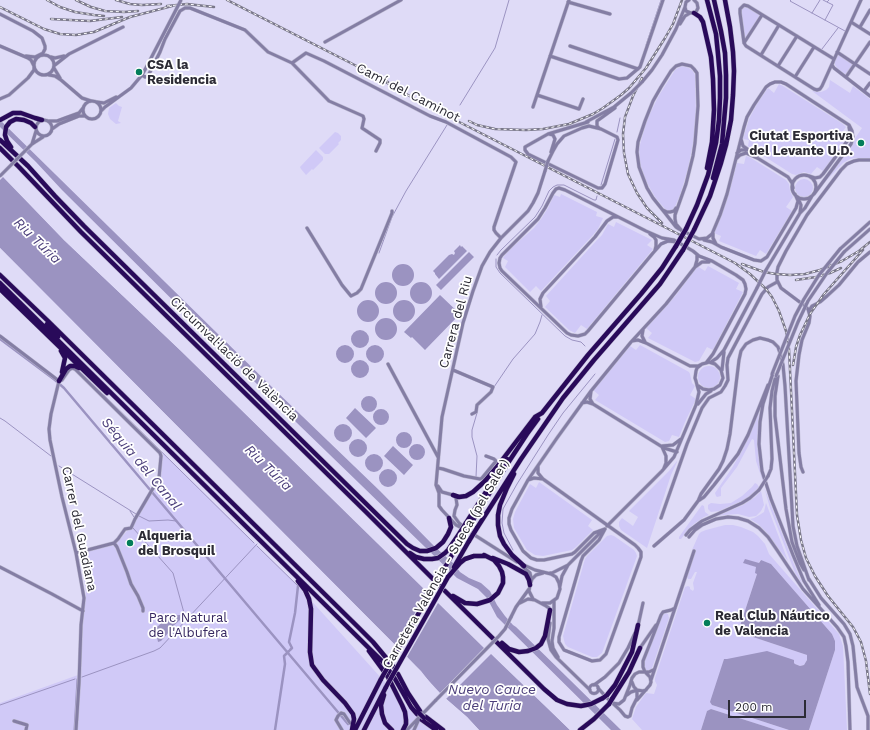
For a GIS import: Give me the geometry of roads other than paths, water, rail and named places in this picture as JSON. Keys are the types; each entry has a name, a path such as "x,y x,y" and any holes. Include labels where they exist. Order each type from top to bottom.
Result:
{"highway":[{"path":"366,512 373,516 413,556 424,559 432,559 445,553 461,536 504,462 527,434 542,412 588,355 654,278 676,244 697,205 712,162 716,143 719,120 720,76 718,47 707,0"},
{"path":"694,228 708,196 718,162 725,120 726,91 724,53 714,0"},
{"path":"694,228 710,196 726,145 730,120 733,95 733,52 725,0"},
{"path":"692,13 700,17 703,22 711,57 713,80 714,110 712,142 706,179"},
{"path":"1,119 13,113 21,113 42,120"},
{"path":"28,166 9,144 5,135 5,130 8,124 13,120 20,119 27,121 36,129"},
{"name":"Circumval·lació de València","path":"0,140 28,166 54,196 84,226 404,541 416,549 426,551 434,550 445,540 450,532 451,524 449,518"},
{"name":"Circumval·lació de València","path":"0,148 81,232 434,580"},
{"name":"Carretera València - Sueca (pel Saler)","path":"364,730 448,577 459,562 469,541 534,440 594,360 660,284 683,250 694,228"},
{"path":"0,275 353,622 388,660"},
{"path":"0,283 383,662 392,668 409,703 435,730"},
{"path":"0,289 174,458 201,482"},
{"path":"30,305 88,370"},
{"path":"181,322 248,395"},
{"path":"43,330 63,352 65,362 58,383"},
{"path":"58,383 66,369 70,366 75,366 116,402"},
{"path":"451,494 464,497 478,488 496,468 535,417 542,412"},
{"path":"524,566 512,555 504,544 500,536 498,515 500,505 507,488 534,440"},
{"name":"Carretera València - Sueca (pel Saler)","path":"355,730 381,679 452,555 461,536"},
{"path":"459,562 472,556 490,556 524,573 528,578 530,585"},
{"path":"484,556 494,560 502,572 503,583 496,596 490,600 477,604 465,603 446,592 549,694 562,703 571,706 581,706 596,703 605,696 615,685 632,652 638,625"},
{"path":"290,570 305,590 309,599 311,609 310,652 312,665 322,680 353,714 354,719 352,730"},
{"path":"457,604 484,625 507,648 516,652 526,652 534,649 544,640 550,610"},
{"path":"359,637 388,677 396,693 406,716 406,724 403,730"},
{"path":"582,729 611,702 629,672 640,648"},
{"path":"398,674 422,716 439,730"},
{"path":"386,688 381,705 382,714 385,723 392,730"},
{"path":"422,716 443,730"}],"street":[{"path":"0,176 32,144 49,135 52,129 59,124 79,116 86,116 90,119 96,118 105,107 131,88 148,66 181,0"},
{"path":"325,42 401,0"},
{"path":"550,56 619,79 627,78 640,67 663,0"},
{"name":"Carrera del Riu","path":"439,501 439,493 436,487 442,417 463,322 482,266 490,252 501,238 522,218 530,207 538,192 548,161 557,144 564,136 576,128 620,102 642,82 660,59 676,29 688,0"},
{"path":"685,7 686,11 692,13 697,10 698,6 694,0"},
{"path":"833,60 748,6 742,6 739,11 744,43 746,46 814,89 820,89 861,0"},
{"path":"533,107 568,1 610,14"},
{"path":"142,75 145,77 148,76 160,52 162,44 178,14 181,10 190,8 245,30 268,52 292,63 329,101 363,116 364,119 362,128 380,140 376,151"},
{"path":"860,28 870,10"},
{"name":"Carrera del Riu","path":"676,29 685,16 692,13"},
{"path":"0,14 33,31 42,38 45,49 36,59 34,70 28,78 9,95 0,99"},
{"path":"744,43 762,15"},
{"path":"850,22 870,34"},
{"path":"761,55 779,25"},
{"path":"20,55 33,57 46,55 59,58 123,27"},
{"path":"778,66 797,36"},
{"path":"846,77 870,42"},
{"path":"0,46 31,60 37,72 45,75 50,73 54,66 69,54"},
{"path":"570,46 638,69"},
{"path":"795,77 814,47"},
{"path":"837,52 870,74"},
{"name":"Camí del Caminot","path":"292,63 306,53 430,116 446,122 515,160 516,162 494,227 494,230 501,238"},
{"path":"51,57 54,60 54,66 61,80"},
{"path":"833,60 832,65 834,68 870,96"},
{"path":"684,230 676,227 650,193 637,162 638,147 647,115 657,94 674,68 685,64 693,67 697,73 698,89 698,116 695,143 686,184 675,214 675,219 678,226 684,230 696,238 710,241 717,246 757,261 761,261 765,259 797,206 798,201 791,180 760,159 744,153 739,156 735,162"},
{"path":"28,78 36,74 52,75 61,80 84,100 102,103 125,92"},
{"path":"631,342 638,340 646,343 690,366 696,366 715,360 724,350 766,270 800,213 851,144 853,133 849,125 784,83 775,82 766,87 750,112 744,127 725,200 713,232 710,236 702,239"},
{"path":"864,92 870,83"},
{"path":"77,95 82,102 86,116"},
{"path":"537,95 579,109 583,99"},
{"path":"32,144 38,122 42,120 58,121 79,113 84,108 86,103 90,101"},
{"path":"97,102 101,111"},
{"path":"601,129 597,126 597,121 620,102"},
{"path":"788,177 809,176 815,178 822,175 848,140 850,135 848,125 842,120"},
{"path":"48,121 52,124 52,129"},
{"path":"564,136 584,127 593,127 601,129 618,139 604,184 601,188 598,188 528,154 525,151 527,146 548,134 588,122"},
{"path":"36,129 40,136 43,137"},
{"path":"548,134 553,135 556,139 551,155"},
{"path":"741,138 742,145 760,159"},
{"path":"737,153 745,149 750,150"},
{"path":"803,472 799,453 796,381 798,355 810,320 809,312 801,302 783,290 777,282 776,274 793,238 815,203 845,165 856,160 870,160"},
{"path":"796,196 805,199 813,195 816,184 809,176"},
{"path":"793,188 794,182 798,177"},
{"path":"676,244 672,240 662,238 646,231 560,188 554,191 546,208 538,219 504,253 499,261 502,271 569,334 576,336 583,335 588,331 653,253 664,242 670,241 676,244 693,251 697,255 710,260 743,280 746,289 715,352 706,363 697,368 695,378"},
{"path":"796,196 801,203 800,213"},
{"path":"662,209 666,212 670,212 674,211 677,206"},
{"path":"307,228 342,285 351,296 361,289 392,211"},
{"path":"542,308 540,301 543,293 595,238 607,221 613,217 620,218"},
{"path":"850,730 848,662 845,642 840,630 803,589 772,542 753,523 738,518 728,517 708,522 687,536 693,527 702,521 742,503 760,490 768,476 772,464 773,455 770,408 775,375 780,353 795,316 806,295 826,266 840,249 870,222"},
{"path":"698,501 704,497 738,454 785,356 808,301 827,273 844,252 870,229"},
{"path":"646,231 653,235 656,240 656,246 653,253"},
{"path":"713,232 714,240 717,246"},
{"path":"801,302 808,304 823,300 839,285 858,262 870,252"},
{"path":"695,267 697,255"},
{"path":"605,529 594,533 570,555 541,560 534,559 528,556 521,548 511,530 509,515 528,480 590,391 643,328 666,304 695,267 703,261 715,263"},
{"path":"661,518 687,444 702,408 709,398 721,392 725,386 728,380 728,358 762,294 768,287 777,282"},
{"path":"809,312 816,303"},
{"path":"643,328 642,336 646,343"},
{"path":"0,336 58,383 69,370 72,368 75,369 160,453 159,476 135,519 132,528 125,529 114,543 76,553"},
{"path":"654,546 684,520 719,469 727,449 730,434 741,351 746,344 760,338 773,342 778,346 783,365 793,526 797,546 809,580"},
{"path":"696,405 722,382 724,350"},
{"path":"706,363 720,368 722,374"},
{"path":"388,364 439,459"},
{"path":"538,466 538,473 543,479 608,525 638,548 641,555 606,654 600,660 592,662 564,650 559,642 559,637 582,558 599,540 608,525 662,471 677,452 696,405 699,392 690,366"},
{"path":"453,370 493,387 491,392 477,405 476,412 472,414"},
{"path":"775,375 775,416 786,514 794,549 809,580 821,598 844,624 850,634 853,646 857,687 868,716 868,730"},
{"path":"775,375 763,404 760,422 759,444 762,470 771,499 804,581 824,612"},
{"name":"Carrer del Guadiana","path":"58,383 51,414 49,429 50,440 76,553 84,598 81,625 76,730"},
{"path":"697,384 703,389 714,389"},
{"path":"590,391 590,398 593,404"},
{"path":"581,403 587,402 593,404 661,446 677,452"},
{"path":"661,446 673,445 682,438"},
{"path":"661,446 665,452 666,458 662,471"},
{"path":"438,468 480,479 496,461 486,456"},
{"path":"528,480 534,478 543,479"},
{"path":"437,482 441,490 451,494 457,500 458,505 454,514 456,520 461,526 524,566 556,578 560,586"},
{"path":"451,494 442,496 439,501 440,508 458,527 471,533"},
{"path":"444,511 450,512 456,509"},
{"path":"542,603 547,603 554,600 558,595 562,576 568,565 605,529"},
{"path":"114,543 118,547 131,584 138,596 143,611"},
{"path":"611,702 620,704 624,700 633,676 637,673 651,672 653,670 672,619 694,551"},
{"path":"514,560 530,573 532,596 536,601"},
{"path":"407,730 500,636 534,577 536,575 552,573 568,565"},
{"path":"0,567 82,611"},
{"path":"518,604 526,599 530,599 542,603 550,610 551,615 548,645 552,652 593,693 605,696"},
{"path":"554,600 554,628 552,641 554,651 562,662"},
{"path":"590,690 593,685 605,677 619,663 628,648 638,625 643,602"},
{"path":"640,648 662,614 676,607"},
{"path":"666,612 671,614 672,619"},
{"path":"651,680 643,667 643,661 660,618"},
{"path":"636,701 650,685 657,659"},
{"path":"581,681 596,685 605,696 625,716 628,717 630,716 638,696 637,690 632,685 632,681"},
{"path":"596,693 598,688"},
{"path":"626,696 631,692 637,690 643,691 647,689"},
{"path":"342,730 336,720 338,716 341,713 344,714 350,722"},
{"path":"414,730 422,716"},
{"path":"14,721 28,725 26,730"}],"water":[{"path":"0,120 380,491 434,546 453,563 460,572 481,583 490,591 497,605 513,625 621,730 611,730 497,617 487,598 478,589 457,578 264,391 0,127"},
{"name":"Nuevo Cauce del Turia","path":"0,173 64,240 180,350 570,730 479,730 467,717 435,689 421,671 0,248"},
{"path":"460,245 467,251 439,279 433,271 449,255 454,255 454,251"},
{"path":"469,252 474,257 441,290 436,285"},
{"path":"403,264 411,267 414,275 411,283 403,286 395,283 392,275 395,267"},
{"path":"386,282 394,285 397,293 394,301 386,304 378,301 375,293 378,285"},
{"path":"421,282 429,285 432,293 429,301 421,304 413,301 410,293 413,285"},
{"path":"440,295 460,314 425,350 412,337 411,338 404,332"},
{"path":"368,300 376,303 379,311 376,319 368,322 360,319 357,311 360,303"},
{"path":"404,300 412,303 415,311 412,319 404,322 396,319 393,311 396,303"},
{"path":"386,318 394,321 397,329 394,337 386,340 378,337 375,329 378,321"},
{"path":"356,330 364,330 369,335 367,346 364,348 356,348 351,343 351,335"},
{"path":"341,345 349,345 354,350 352,361 349,363 341,363 336,358 336,350"},
{"path":"371,345 379,345 384,350 382,361 379,363 371,363 366,358 366,350"},
{"path":"356,360 364,360 369,365 367,376 364,378 356,378 351,373 351,365"},
{"path":"369,396 375,398 377,404 375,410 369,412 363,410 361,404 363,398"},
{"path":"355,408 376,428 366,438 346,418"},
{"path":"381,409 387,411 389,417 387,423 381,425 375,423 373,417 375,411"},
{"path":"343,424 349,427 352,433 349,439 343,442 337,439 334,433 337,427"},
{"path":"404,432 410,434 412,440 410,446 404,448 398,446 396,440 398,434"},
{"path":"358,439 364,442 367,448 364,454 358,457 352,454 349,448 352,442"},
{"path":"417,444 423,446 425,452 423,458 417,460 411,458 409,452 411,446"},
{"path":"393,446 413,465 404,475 384,456"},
{"path":"374,454 380,457 383,463 380,469 374,472 368,469 365,463 368,457"},
{"path":"388,469 394,472 397,478 394,484 388,487 382,484 379,478 382,472"},
{"path":"745,559 759,563 761,560 771,564 832,634 835,641 835,650 809,730 789,730 712,705 710,702 724,659 767,651 794,660 795,664 800,666 804,665 807,660 807,655 738,632 757,574 755,573 756,567 743,563"},
{"path":"180,615 180,620 171,628 161,641 158,642 156,632 157,627 168,617"},
{"path":"711,709 776,730 701,730 707,711"}],"waterway":[{"path":"460,105 495,48 509,0"},
{"path":"646,45 661,0"},
{"path":"791,0 790,1 845,31"},
{"path":"812,13 820,0"},
{"path":"823,0 827,2"},
{"path":"825,20 833,5 827,2 829,0"},
{"path":"822,49 838,28"},
{"path":"617,132 620,118"},
{"path":"379,253 392,217 406,191 447,125"},
{"path":"601,185 615,139"},
{"path":"497,255 535,217 549,191 553,187 557,185 564,185 594,200 596,200 597,196"},
{"path":"496,259 496,267 500,273 565,336 572,340 581,342 585,346"},
{"path":"494,387 513,359 535,334 542,315"},
{"name":"Séquia del Canal","path":"0,339 64,388 348,724"},
{"path":"513,550 504,533 502,523 503,509 548,435 563,413 595,374"},
{"path":"104,395 254,543"},
{"path":"476,477 477,456 472,437 472,430 477,413"},
{"path":"0,418 51,456"},
{"path":"59,466 136,514"},
{"path":"130,511 134,517"},
{"path":"139,516 149,521 176,521"},
{"path":"133,528 173,573 186,620"},
{"path":"82,677 160,648 257,544"},
{"path":"257,546 298,586"},
{"path":"290,650 292,648 289,642 295,613 298,586"},
{"path":"275,730 285,664 284,656 289,651"},
{"path":"0,705 75,679"},
{"path":"74,730 77,679"}],"railway":[{"path":"47,0 60,7 75,12 104,16"},
{"path":"76,0 91,7 105,11 138,11"},
{"path":"116,0 130,4 161,4"},
{"path":"227,0 388,82"},
{"path":"469,121 477,125 495,129 526,130 543,129 569,124 593,114 621,95 646,68 673,24 682,0"},
{"path":"167,6 187,4 214,7"},
{"path":"0,7 44,29 60,34 76,35 94,32 130,17 172,6"},
{"path":"51,19 90,21 122,17"},
{"path":"642,78 625,117 623,134 624,153 628,174 637,193 647,208 662,223"},
{"path":"382,80 420,102 735,263 750,274 766,289 779,311 786,331 789,349 797,515 801,540 806,558 815,576 828,596 853,627 861,642 866,661 870,694"},
{"path":"742,264 764,272 776,274 805,274 842,261 859,251 870,242"},
{"path":"793,365 796,347 810,314 824,294 863,250"},
{"path":"796,280 816,277 841,268"}],"place":[{"name":"CSA la Residencia","path":"139,72"},
{"name":"Ciutat Esportiva del Levante U.D.","path":"861,143"},
{"name":"Alqueria del Brosquil","path":"130,543"},
{"name":"Real Club Náutico de Valencia","path":"707,623"}],"water label":[{"name":"Riu Túria","path":"37,241"},
{"name":"Riu Túria","path":"268,468"}],"park label":[{"name":"Parc Natural de l'Albufera","path":"188,626"}]}
